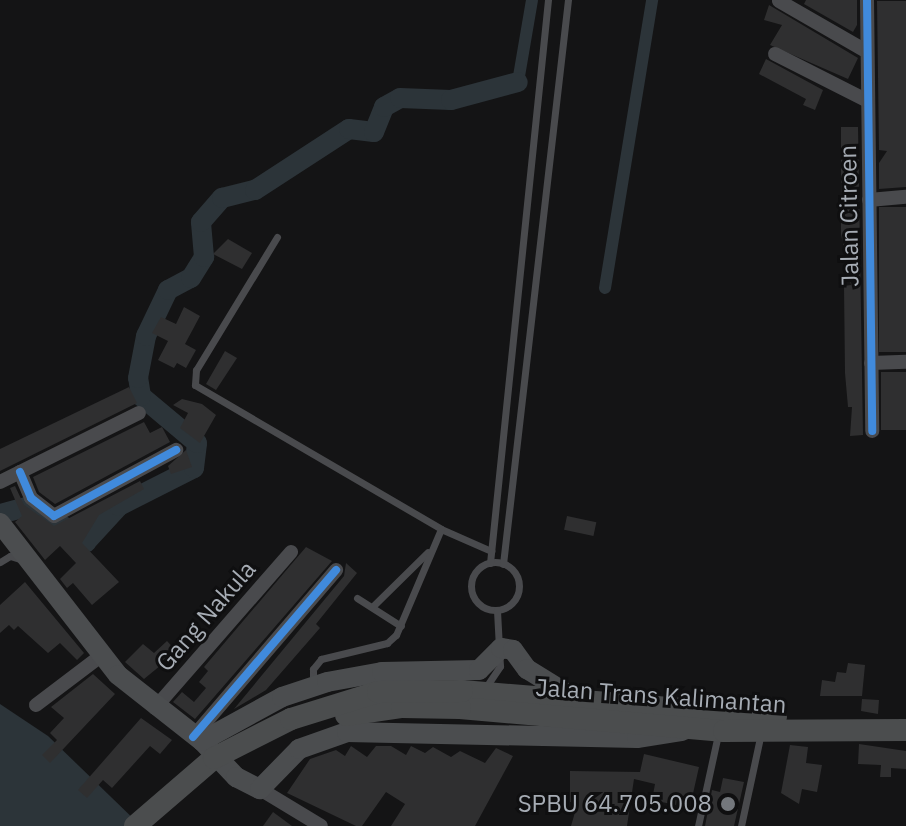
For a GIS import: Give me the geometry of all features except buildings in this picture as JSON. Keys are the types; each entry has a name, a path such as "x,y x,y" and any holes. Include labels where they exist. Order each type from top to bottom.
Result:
{"highway":[{"path":"135,826 214,758 304,714 378,692 467,697"},
{"name":"Jalan Trans Kalimantan","path":"467,697 577,701 710,714 906,720"},
{"name":"Jalan Trans Kalimantan","path":"467,697 686,729 906,730"},
{"path":"155,826 223,770 308,728 380,708 467,697"}],"main road":[{"path":"3,526 102,655 155,708 198,739 236,777 260,789 299,749 347,732 637,738 686,729"},
{"path":"198,739 282,697 313,687 382,672 479,670 501,648 513,650 527,669 577,701"}],"street":[{"name":"Jalan Citroen","path":"867,0 872,431"},
{"path":"779,1 866,51"},
{"path":"775,54 868,101"},
{"path":"869,200 906,197"},
{"path":"871,363 906,362"},
{"path":"0,482 139,413"},
{"path":"20,472 31,498 54,516 176,450"},
{"name":"Gang Nakula","path":"155,708 291,552"},
{"path":"198,739 336,570"},
{"path":"36,705 102,655"},
{"path":"260,789 321,826"}],"lane":[{"path":"490,563 548,0"},
{"path":"503,564 568,0"},
{"path":"277,237 196,370 195,385 441,529 491,551"},
{"path":"313,687 313,669 321,659 387,643 401,626 441,529"},
{"path":"372,607 430,551"},
{"path":"0,562 10,556 34,564"},
{"path":"490,563 503,564 514,572 519,589 509,606 497,610 482,607 471,593 473,574 490,563"},
{"path":"357,598 401,626"},
{"path":"467,697 498,674 501,648 497,610"},
{"path":"698,826 718,731"},
{"path":"741,826 761,731"}],"shaded area":[{"path":"0,704 48,736 141,826 0,826"}],"waterway":[{"path":"518,82 532,0"},
{"path":"605,288 652,0"},
{"path":"0,514 33,505 86,542 119,506 194,468 197,443 141,396 138,378 146,336 168,290 191,278 204,257 201,222 222,198 255,190 349,129 374,132 384,107 400,98 451,100 518,82"}],"cycle path":[{"path":"867,0 872,431"},
{"path":"20,472 31,498 54,516 176,450"},
{"path":"193,737 336,570"}],"place":[{"name":"SPBU 64.705.008","path":"728,804"}]}
